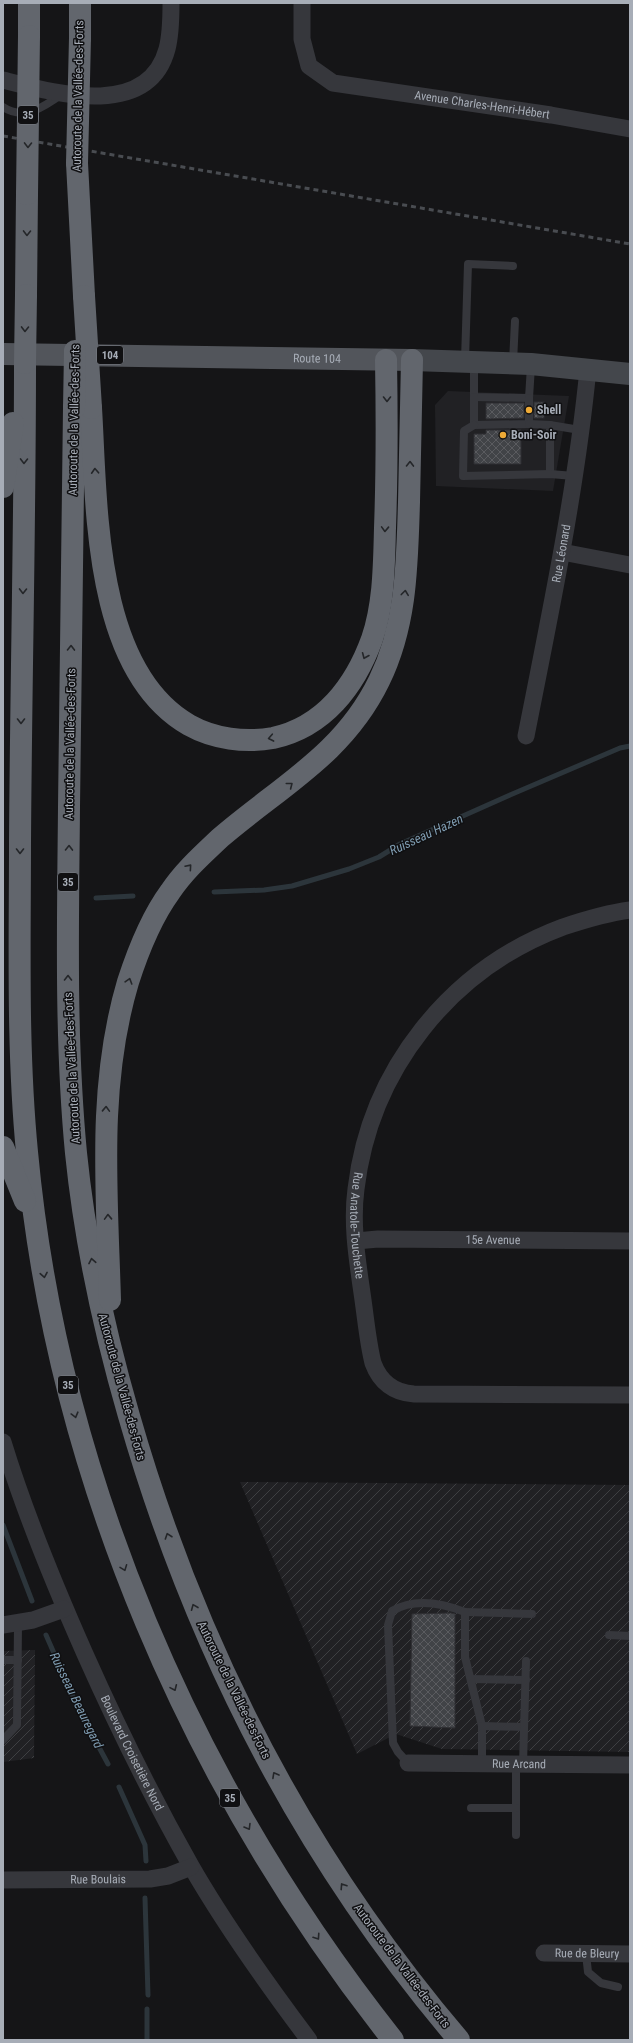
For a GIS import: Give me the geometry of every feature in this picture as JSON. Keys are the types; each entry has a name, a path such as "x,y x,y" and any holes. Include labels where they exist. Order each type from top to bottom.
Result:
{"highway":[{"name":"35","path":"29,3 26,295 24,363 20,408 20,1054 27,1154 38,1236 51,1311 79,1428 111,1531 162,1660 203,1747 260,1849 322,1944 393,2040"},
{"name":"Autoroute de la Vallée-des-Forts","path":"80,3 77,163 83,408 68,950 69,1058 76,1154 85,1224 112,1354 143,1464 176,1560 201,1623 246,1720 298,1815 355,1904 402,1970 459,2040"},
{"path":"83,408 97,510 102,560 114,613 134,666 146,687 162,705 191,726 203,732 227,739 250,740 270,738 305,726 336,703 356,675 373,637 382,594 385,552 386,360"},
{"path":"112,1354 106,1104 115,1034 130,977 148,929 169,893 181,876 225,834 292,783 330,749 360,713 371,697 382,675 398,631 407,582 412,360"},
{"path":"3,487 20,408"},
{"path":"3,1147 38,1236"}],"main road":[{"name":"Route 104","path":"3,354 470,361 522,363 630,374"}],"street":[{"path":"3,80 64,92 101,96 116,95 132,90 146,82 161,64 167,50 170,34 171,3"},
{"name":"Avenue Charles-Henri-Hébert","path":"302,3 302,39 309,66 333,83 551,115 630,129"},
{"name":"Rue Léonard","path":"526,736 562,552 588,369"},
{"path":"562,552 630,565"},
{"name":"Rue Anatole-Touchette","path":"630,910 571,924 541,936 515,948 461,988 429,1021 411,1044 393,1073 368,1133 356,1190 356,1241 372,1363 381,1379 396,1390 414,1394 630,1395"},
{"name":"15e Avenue","path":"356,1241 630,1241"},
{"name":"Boulevard Croisetière Nord","path":"3,1442 26,1510 64,1609 119,1728 192,1867 244,1951 308,2040"},
{"path":"11,1625 64,1609"},
{"name":"Rue Arcand","path":"408,1763 630,1765"},
{"name":"Rue Boulais","path":"3,1880 150,1879 168,1876 192,1867"},
{"name":"Rue de Bleury","path":"544,1953 630,1954"}],"lane":[{"path":"3,107 9,111 37,111 64,92"},
{"path":"474,425 474,397 470,361 468,264 513,266"},
{"path":"515,321 529,398 529,424"},
{"path":"474,397 529,398"},
{"path":"574,476 550,474 463,476 464,431 474,425 529,424 550,425 580,430"},
{"path":"550,425 550,474"},
{"path":"408,1763 398,1752 393,1743 389,1617 392,1611 400,1606 411,1603 442,1605 465,1612 532,1614"},
{"path":"465,1612 466,1656 482,1726 482,1764"},
{"path":"3,1740 17,1725 18,1660 11,1625"},
{"path":"609,1635 630,1636"},
{"path":"3,1660 18,1660"},
{"path":"516,1835 519,1764 524,1727 526,1661"},
{"path":"471,1680 526,1680"},
{"path":"482,1726 524,1727"},
{"path":"471,1808 516,1808"},
{"path":"586,1954 588,1972 601,1983 618,1987"}],"shaded area":[{"path":"448,391 569,396 553,491 436,486 435,405"},
{"path":"240,1482 630,1485 630,1752 442,1749 396,1734 357,1754"},
{"path":"35,1650 34,1758 3,1762 3,1651"}],"building":[{"path":"534,402 544,402 544,418 534,418"},
{"path":"486,403 524,403 524,418 486,419"},
{"path":"486,430 521,430 521,464 474,464 474,434 486,434"},
{"path":"412,1614 455,1614 455,1728 410,1726"}],"waterway":[{"name":"Ruisseau Hazen","path":"214,892 264,890 292,886 349,869 379,857 400,844 510,795 620,748 630,746"},
{"name":"Ruisseau Hazen","path":"96,898 133,896"},
{"name":"Ruisseau Beauregard","path":"3,1525 32,1601"},
{"name":"Ruisseau Beauregard","path":"46,1635 79,1710 108,1764"},
{"name":"Ruisseau Beauregard","path":"119,1787 145,1845 146,1861"},
{"name":"Ruisseau Beauregard","path":"145,1898 148,1995"},
{"name":"Ruisseau Beauregard","path":"147,2009 147,2040"}],"railway":[{"path":"3,136 630,244"}],"place":[{"name":"Shell","path":"529,410"},
{"name":"Boni-Soir","path":"503,435"}]}
